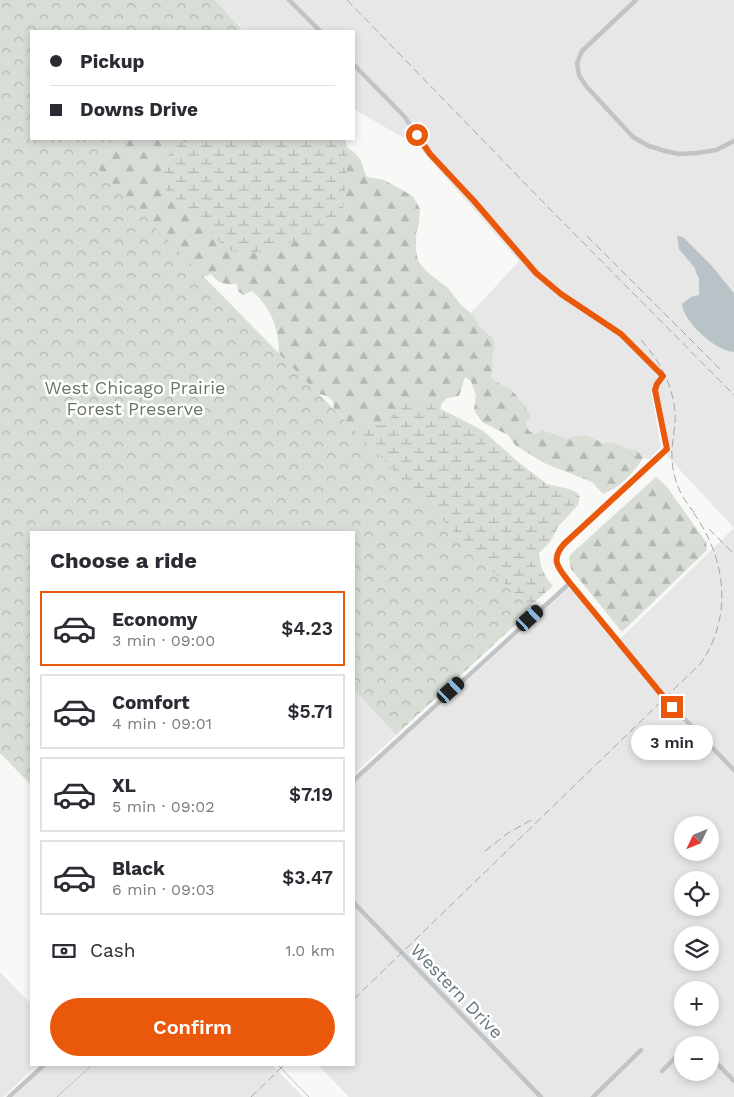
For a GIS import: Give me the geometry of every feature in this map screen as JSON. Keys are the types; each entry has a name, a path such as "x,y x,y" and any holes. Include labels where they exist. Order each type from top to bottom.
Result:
{"street":[{"path":"289,0 319,30"},
{"path":"636,0 582,51 577,63 579,75 586,86 633,137 648,146 679,154 697,153 716,150 734,141"},
{"path":"355,66 404,116 430,154 474,201 536,273 561,294 621,334 663,376 655,390 667,449 560,549 557,563 559,569 570,583 664,698 734,770"},
{"path":"355,779 570,583"},
{"name":"Western Drive","path":"355,904 541,1097"},
{"path":"593,1097 641,1050"},
{"path":"662,1071 674,1059"},
{"path":"719,1065 734,1081"},
{"path":"9,1097 43,1066"}],"shaded area":[{"path":"215,0 734,0 734,528 667,456 670,447 658,389 651,391 661,447 649,459 643,458 637,450 614,443 603,443 588,436 575,436 567,439 535,434 529,431 519,401 510,389 499,384 491,377 492,358 495,348 493,338 481,328 471,313 519,261 419,147 355,110 355,30 244,30"},
{"path":"677,236 683,237 711,265 734,293 734,352 719,347 702,335 688,319 684,311 682,304 691,297 699,295 699,278 695,268 679,249"},
{"path":"734,528 734,1097 349,1097 319,1066 355,1066 355,782 570,587 615,644"},
{"path":"355,691 396,735 355,773"},
{"path":"0,972 30,1003 30,1066 36,1066 3,1097 0,1097"},
{"path":"46,1066 273,1066 303,1097 13,1097"}],"green space":[{"name":"West Chicago Prairie Forest Preserve","path":"0,0 215,0 241,30 30,30 30,140 123,140 95,166 531,610 396,735 355,691 355,531 30,531 30,784 0,753"},
{"path":"123,140 332,140 347,147 361,161 367,177 384,180 413,196 420,209 416,234 418,261 427,272 448,288 461,305 472,314 481,328 493,338 495,348 492,358 491,377 511,390 525,406 531,417 526,423 529,431 535,434 542,430 567,439 575,436 588,436 603,443 614,443 637,450 643,458 626,479 615,488 603,494 592,482 544,463 515,445 508,435 482,422 474,410 476,396 471,381 465,377 459,396 447,398 442,403 414,491 334,409 333,401 327,396 319,394 278,361 278,341 274,323 265,306 252,291 243,295 238,291 237,284 222,283 211,274 204,277 89,172"},
{"path":"194,140 345,140 348,151 343,210 321,232 308,238 258,252 241,253 233,251 225,247 162,184 161,167 178,143"},
{"path":"408,401 431,404 482,430 547,484 569,489 576,492 580,497 578,505 558,527 550,542 539,553 543,571 553,586 429,695 353,429 355,427 384,425 398,410 399,405"},
{"path":"656,477 667,487 706,542 707,550 622,632 571,569 569,558 570,555"}],"waterway":[{"path":"57,1097 91,1066"},
{"path":"279,1066 309,1097"}],"railway":[{"path":"347,0 734,395"},
{"path":"587,236 723,372"},
{"path":"641,340 664,372 671,391 675,416 672,449 674,475 680,491 694,512"},
{"path":"355,998 701,663 718,625 722,605 721,585 712,545 690,508"},
{"path":"709,529 734,554"},
{"path":"485,851 508,833 535,818"},
{"path":"251,1097 283,1066"}],"route":[{"path":"417,135 430,154 474,201 536,273 561,294 621,334 663,376 655,390 667,449 564,544 558,554 557,563 559,569 570,583 672,707"}]}
